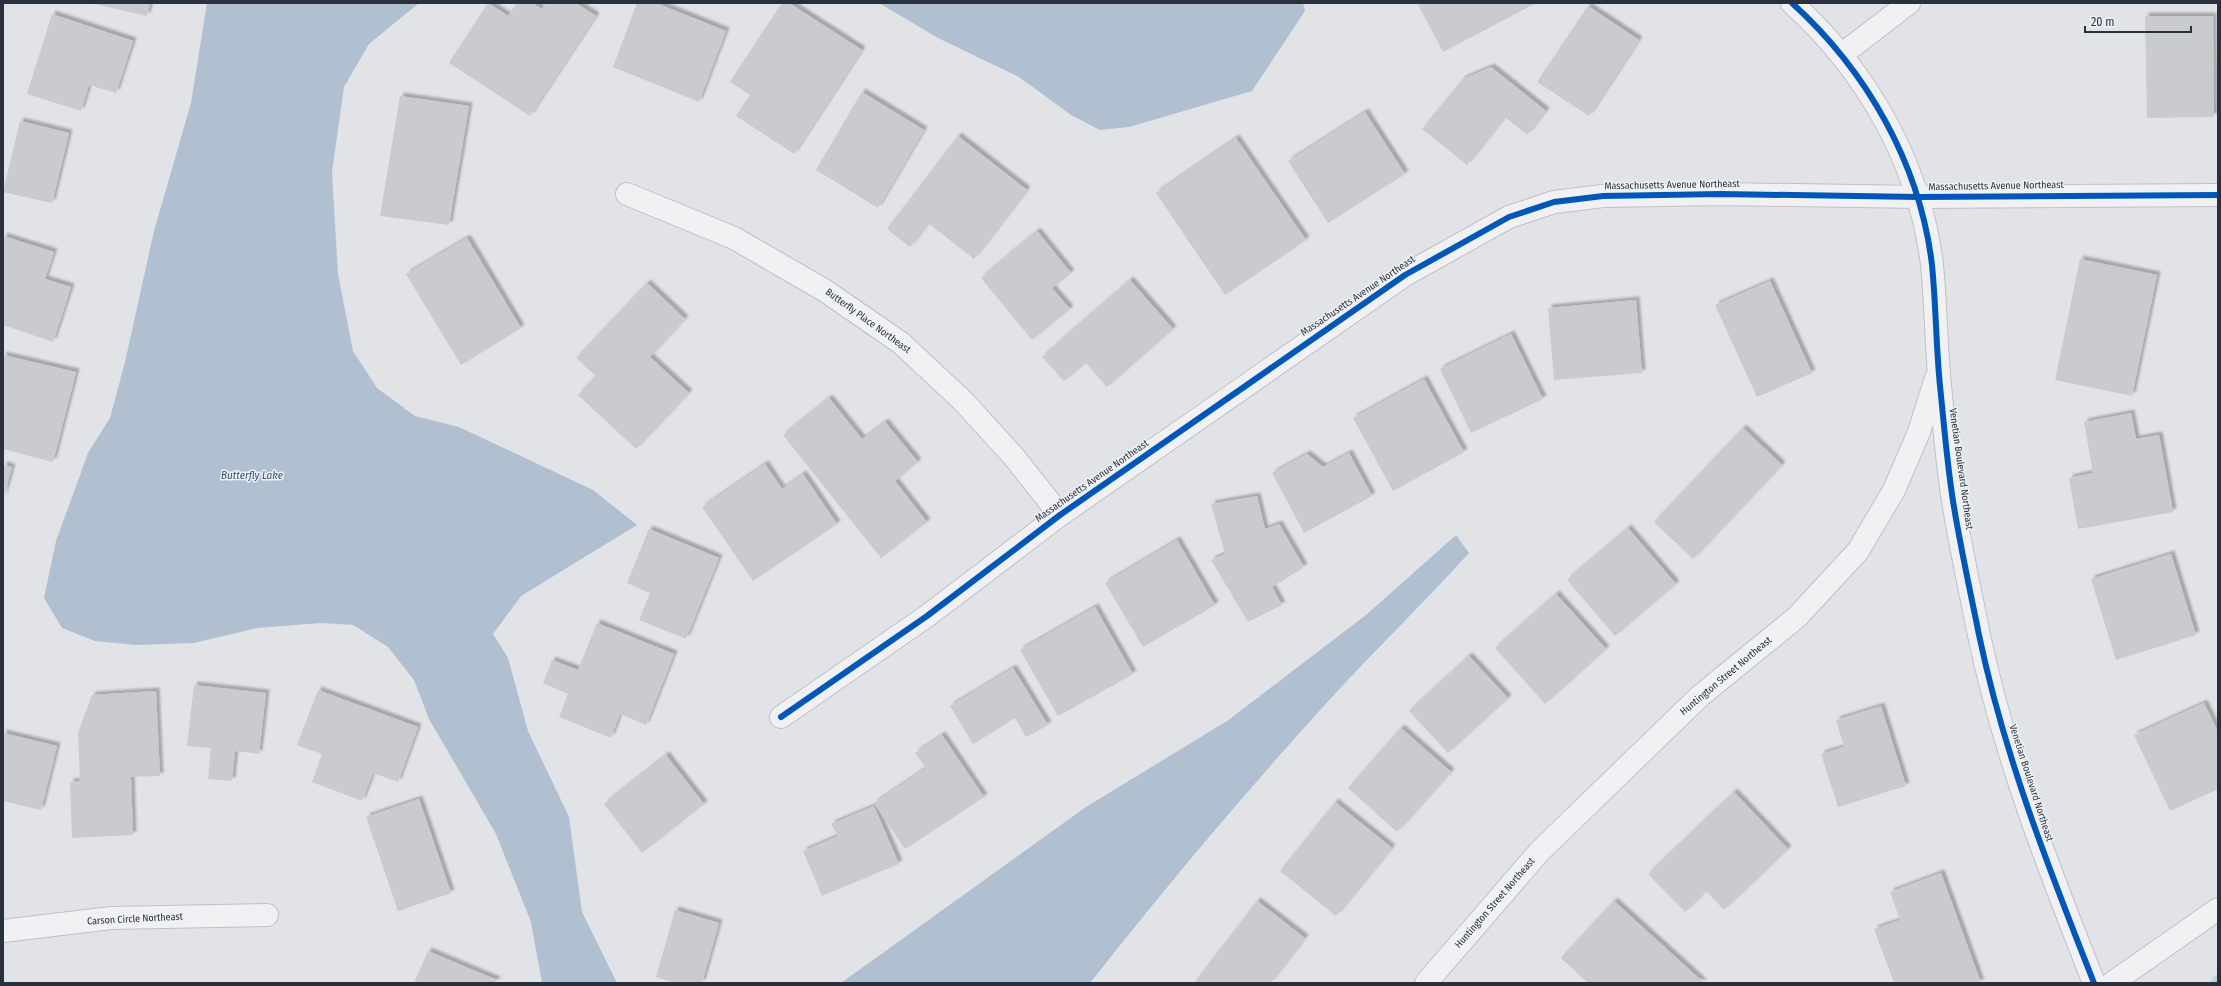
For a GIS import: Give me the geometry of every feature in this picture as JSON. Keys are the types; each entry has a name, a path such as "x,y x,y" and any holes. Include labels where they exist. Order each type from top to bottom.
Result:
{"street":[{"name":"Venetian Boulevard Northeast","path":"1792,3 1814,24 1841,55 1873,101 1898,145 1919,197 1932,265 1938,369 1953,499 1980,637 2006,744 2051,875 2094,983"},
{"path":"1841,55 1909,3"},
{"name":"Butterfly Place Northeast","path":"627,194 734,238 824,290 901,343 964,402 1014,457 1060,515"},
{"name":"Massachusetts Avenue Northeast","path":"781,717 928,616 1060,515 1405,275 1509,218 1554,202 1603,196 1721,194 1919,197 2218,195"},
{"name":"Huntington Street Northeast","path":"1426,983 1539,852 1700,696 1797,617 1858,551 1894,490 1916,439 1938,369"},
{"path":"2112,983 2218,909"},
{"name":"Carson Circle Northeast","path":"3,931 112,918 267,915"}],"water":[{"name":"Butterfly Lake","path":"207,3 419,3 369,44 344,87 332,172 338,274 353,351 377,388 415,416 459,427 593,490 637,525 521,596 493,634 508,658 528,731 569,817 582,912 617,983 542,983 531,922 496,834 429,719 414,680 388,647 353,625 321,623 257,628 194,643 136,645 95,641 62,628 44,598 56,541 88,453 110,418 125,362 154,231 191,103"},
{"path":"879,3 1303,3 1305,11 1252,91 1129,127 1100,130 1071,115 1019,77 938,38"},
{"path":"1456,535 1469,553 1340,689 1262,775 1146,913 1090,983 841,983 1086,807 1227,721 1366,615"}],"building":[{"path":"90,3 150,3 147,16"},
{"path":"488,3 508,16 517,3 532,3 542,9 546,3 576,3 596,16 530,116 449,63"},
{"path":"637,3 656,3 726,31 699,102 613,67"},
{"path":"782,3 789,3 862,50 794,154 736,116 750,95 730,82"},
{"path":"1417,3 1536,3 1443,52"},
{"path":"1588,6 1639,40 1589,116 1537,82"},
{"path":"52,14 133,41 116,93 89,85 81,111 27,94"},
{"path":"2145,16 2213,16 2214,117 2147,118"},
{"path":"1491,67 1546,111 1527,135 1505,117 1467,165 1422,129 1463,79"},
{"path":"862,92 924,130 878,208 816,170"},
{"path":"400,96 469,106 449,225 380,216"},
{"path":"1365,112 1405,174 1328,223 1288,161"},
{"path":"20,121 69,133 52,203 3,192"},
{"path":"958,136 1027,190 974,259 928,223 910,247 887,229"},
{"path":"1236,138 1306,240 1225,295 1156,193"},
{"path":"1037,231 1071,273 1052,288 1070,309 1032,340 981,278"},
{"path":"3,236 54,252 45,279 71,287 53,342 3,325"},
{"path":"467,238 521,328 461,365 406,274"},
{"path":"2080,259 2157,275 2132,396 2055,380"},
{"path":"1130,280 1173,329 1107,387 1086,363 1064,381 1042,357"},
{"path":"1770,281 1812,373 1757,397 1715,305"},
{"path":"647,283 685,319 650,357 689,393 636,449 578,395 596,376 576,358"},
{"path":"1636,300 1642,373 1554,380 1548,308"},
{"path":"1511,334 1543,399 1471,433 1440,369"},
{"path":"3,355 76,372 53,462 3,449"},
{"path":"1424,379 1464,452 1393,491 1353,418"},
{"path":"829,398 862,439 885,422 918,462 895,481 927,522 881,558 783,435"},
{"path":"2131,413 2136,439 2159,435 2173,512 2078,529 2069,478 2093,473 2084,422"},
{"path":"1743,428 1782,465 1693,559 1654,522"},
{"path":"1349,453 1372,496 1304,533 1272,473 1307,454 1323,467"},
{"path":"765,464 782,489 803,474 837,524 753,581 702,507"},
{"path":"3,465 12,467 3,499"},
{"path":"1257,496 1265,529 1279,524 1304,567 1272,587 1282,605 1248,622 1211,560 1225,554 1211,504"},
{"path":"1628,528 1676,584 1615,636 1567,580"},
{"path":"649,529 719,558 686,639 639,620 650,593 627,583"},
{"path":"1177,540 1215,605 1143,647 1105,583"},
{"path":"2171,554 2196,635 2116,660 2091,579"},
{"path":"1556,594 1606,649 1545,704 1495,648"},
{"path":"1095,607 1133,674 1058,716 1020,650"},
{"path":"597,623 674,654 646,725 620,714 611,738 559,717 568,694 543,683 552,660 578,670"},
{"path":"1469,656 1508,698 1448,753 1409,711"},
{"path":"1013,668 1048,725 1026,737 1015,718 973,744 950,706"},
{"path":"194,685 266,693 259,754 235,751 232,781 208,779 211,748 187,746"},
{"path":"318,690 418,727 398,782 373,773 362,801 312,782 322,754 297,745"},
{"path":"156,691 160,776 131,777 133,835 72,838 70,782 80,781 78,733 92,695"},
{"path":"2204,703 2218,732 2218,789 2170,811 2134,735"},
{"path":"1881,706 1906,786 1838,807 1821,754 1844,747 1836,720"},
{"path":"1401,728 1451,772 1397,832 1348,788"},
{"path":"3,733 57,746 41,810 3,801"},
{"path":"942,735 984,797 905,849 874,803 926,768 915,753"},
{"path":"666,755 704,804 642,853 604,804"},
{"path":"1734,792 1788,849 1724,910 1706,891 1685,912 1648,874"},
{"path":"419,799 451,893 398,911 366,817"},
{"path":"1335,802 1392,848 1336,916 1280,871"},
{"path":"874,806 899,864 822,896 803,851 838,836 831,824"},
{"path":"1941,873 1981,983 1894,983 1874,929 1900,920 1890,892"},
{"path":"1257,901 1305,938 1270,983 1194,983"},
{"path":"1614,901 1704,983 1588,983 1561,958"},
{"path":"675,910 719,923 702,983 675,983 656,977"},
{"path":"428,951 497,980 495,983 414,983"},
{"path":"2218,977 2218,983 2208,983"}],"cycle path":[{"path":"1792,3 1844,58 1866,89 1886,122 1916,191 1926,228 1932,265 1939,371 1951,487 1959,534 1989,680 2001,724 2029,811 2094,983"},
{"path":"781,717 927,616 1060,515 1405,275 1509,217 1554,202 1603,196 1721,194 1919,197 2218,195"}]}
